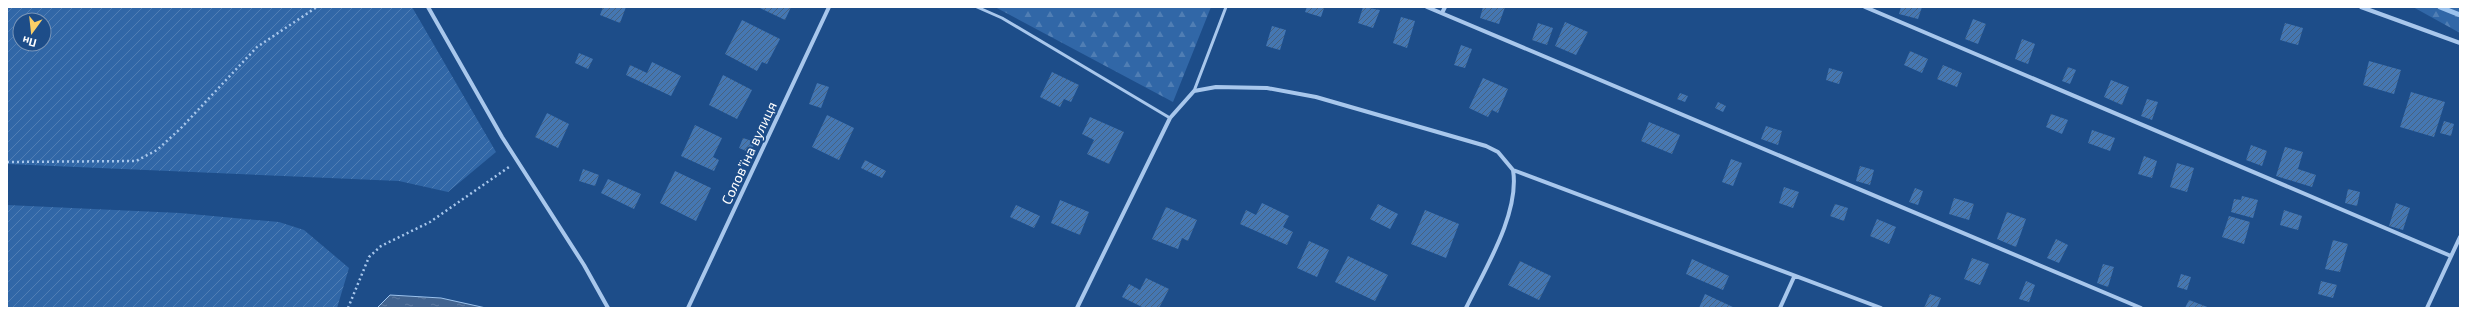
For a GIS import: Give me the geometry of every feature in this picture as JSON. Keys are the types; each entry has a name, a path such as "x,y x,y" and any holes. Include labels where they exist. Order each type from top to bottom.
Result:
{"street":[{"path":"428,7 518,161 584,265 608,308"},
{"name":"Соловʼїна вулиця","path":"688,308 829,7"},
{"path":"1427,7 2141,308"},
{"path":"1442,13 1445,7"},
{"path":"1865,7 2451,256"},
{"path":"2361,7 2460,43"},
{"path":"1077,308 1170,118 1194,91 1216,88 1267,88 1316,97 1486,146 1498,152 1513,170 1516,186 1510,211 1491,258 1466,308"},
{"path":"1513,170 1881,308"},
{"path":"2427,308 2460,237"},
{"path":"1780,308 1794,276"}],"lane":[{"path":"978,7 1002,18 1170,118"},
{"path":"1194,91 1226,7"}],"path":[{"path":"7,162 136,161 157,150 181,128 257,47 317,7"},
{"path":"348,308 369,257 382,246 430,222 518,161"}],"green space":[{"path":"7,7 412,7 496,152 448,192 399,181 7,164"},
{"path":"995,7 1211,7 1173,102"},
{"path":"2413,7 2460,7 2460,33"},
{"path":"7,205 180,213 279,222 304,230 349,268 337,308 7,308"}],"water":[{"path":"390,295 441,298 486,308 377,308"}],"building":[{"path":"603,7 626,7 620,23 600,15"},
{"path":"758,7 791,7 785,20"},
{"path":"1307,7 1324,8 1321,17 1305,12"},
{"path":"1363,7 1380,10 1373,28 1358,23"},
{"path":"1483,7 1505,7 1499,24 1480,18"},
{"path":"1901,7 1922,7 1918,19 1899,14"},
{"path":"1401,17 1415,21 1407,48 1393,43"},
{"path":"1973,19 1986,24 1978,44 1965,39"},
{"path":"742,20 780,39 767,64 762,62 757,71 725,54"},
{"path":"1565,22 1588,32 1576,55 1555,46"},
{"path":"1538,23 1553,28 1547,45 1532,40"},
{"path":"2285,23 2303,28 2298,45 2280,40"},
{"path":"1272,26 1286,30 1280,50 1266,46"},
{"path":"2022,39 2035,44 2028,64 2015,59"},
{"path":"1461,45 1472,49 1465,68 1454,65"},
{"path":"1910,51 1928,59 1922,73 1904,65"},
{"path":"579,53 593,59 588,69 575,63"},
{"path":"2369,61 2401,70 2394,94 2363,85"},
{"path":"652,62 681,76 671,96 626,75 630,65 647,73"},
{"path":"1943,65 1962,73 1957,87 1937,79"},
{"path":"2068,67 2076,70 2070,84 2062,81"},
{"path":"1829,68 1843,72 1839,84 1826,80"},
{"path":"1052,72 1079,85 1071,102 1064,99 1060,107 1040,97"},
{"path":"723,75 752,90 737,119 709,105"},
{"path":"1483,78 1508,89 1498,113 1492,110 1488,117 1469,108"},
{"path":"2111,80 2129,87 2122,105 2104,97"},
{"path":"817,83 829,87 821,108 809,104"},
{"path":"2411,92 2445,102 2434,137 2400,127"},
{"path":"1680,93 1688,96 1685,102 1677,99"},
{"path":"2147,99 2158,102 2152,120 2141,116"},
{"path":"1718,102 1726,106 1723,112 1715,108"},
{"path":"547,113 569,124 558,148 535,137"},
{"path":"2051,114 2068,120 2062,134 2046,127"},
{"path":"827,115 854,128 839,160 812,147"},
{"path":"1090,117 1124,132 1109,164 1087,154 1094,140 1082,134"},
{"path":"2444,121 2454,124 2451,136 2440,133"},
{"path":"1649,122 1680,135 1672,154 1641,141"},
{"path":"695,125 722,138 713,157 719,160 714,171 681,156"},
{"path":"1766,126 1782,131 1778,145 1761,139"},
{"path":"2092,130 2115,138 2110,151 2088,143"},
{"path":"743,138 755,142 751,153 739,148"},
{"path":"2251,145 2267,151 2262,166 2246,160"},
{"path":"2285,147 2303,152 2298,169 2316,175 2312,187 2276,176"},
{"path":"2144,156 2157,161 2152,178 2138,174"},
{"path":"1731,159 1742,163 1733,186 1722,182"},
{"path":"865,160 886,171 882,178 861,168"},
{"path":"2177,163 2194,168 2187,192 2170,187"},
{"path":"1860,166 1874,170 1870,185 1856,181"},
{"path":"583,169 599,175 595,186 579,181"},
{"path":"675,171 711,188 696,221 660,203"},
{"path":"608,179 641,194 634,209 601,193"},
{"path":"1784,187 1799,192 1793,208 1779,203"},
{"path":"1915,188 1923,191 1918,205 1909,202"},
{"path":"2348,189 2360,192 2357,206 2345,203"},
{"path":"2242,196 2258,200 2253,218 2231,212 2234,199 2241,200"},
{"path":"1954,198 1974,204 1969,220 1949,214"},
{"path":"1060,200 1089,212 1080,235 1051,223"},
{"path":"1262,203 1289,216 1283,227 1293,232 1287,245 1240,224 1246,210 1256,215"},
{"path":"2396,203 2410,208 2403,230 2389,226"},
{"path":"1378,204 1398,214 1390,229 1370,219"},
{"path":"1835,204 1848,208 1844,221 1830,216"},
{"path":"1016,205 1040,216 1034,228 1010,217"},
{"path":"1166,207 1197,220 1188,241 1182,238 1178,249 1152,239"},
{"path":"1425,210 1459,224 1446,258 1411,244"},
{"path":"2284,210 2302,216 2298,230 2280,225"},
{"path":"2007,212 2026,219 2016,247 1997,239"},
{"path":"2229,216 2250,222 2244,244 2222,237"},
{"path":"1877,219 1896,227 1889,244 1870,236"},
{"path":"2056,239 2068,245 2059,263 2047,258"},
{"path":"2333,240 2348,244 2340,272 2325,269"},
{"path":"1309,241 1329,250 1317,277 1297,268"},
{"path":"1348,256 1388,275 1375,301 1335,282"},
{"path":"1972,258 1989,264 1980,285 1964,279"},
{"path":"1692,259 1729,276 1723,290 1686,274"},
{"path":"1520,261 1551,276 1539,300 1508,285"},
{"path":"2103,264 2114,267 2108,287 2097,283"},
{"path":"2181,274 2191,277 2187,290 2177,287"},
{"path":"1146,278 1169,289 1159,308 1144,308 1122,297 1129,284 1140,290"},
{"path":"2026,281 2035,285 2029,302 2019,299"},
{"path":"2321,281 2337,285 2333,298 2318,294"},
{"path":"1705,294 1735,308 1699,308"},
{"path":"1930,294 1941,298 1937,308 1924,308"},
{"path":"2189,300 2210,308 2185,308"}],"waterway":[{"path":"2440,7 2460,15"}]}
